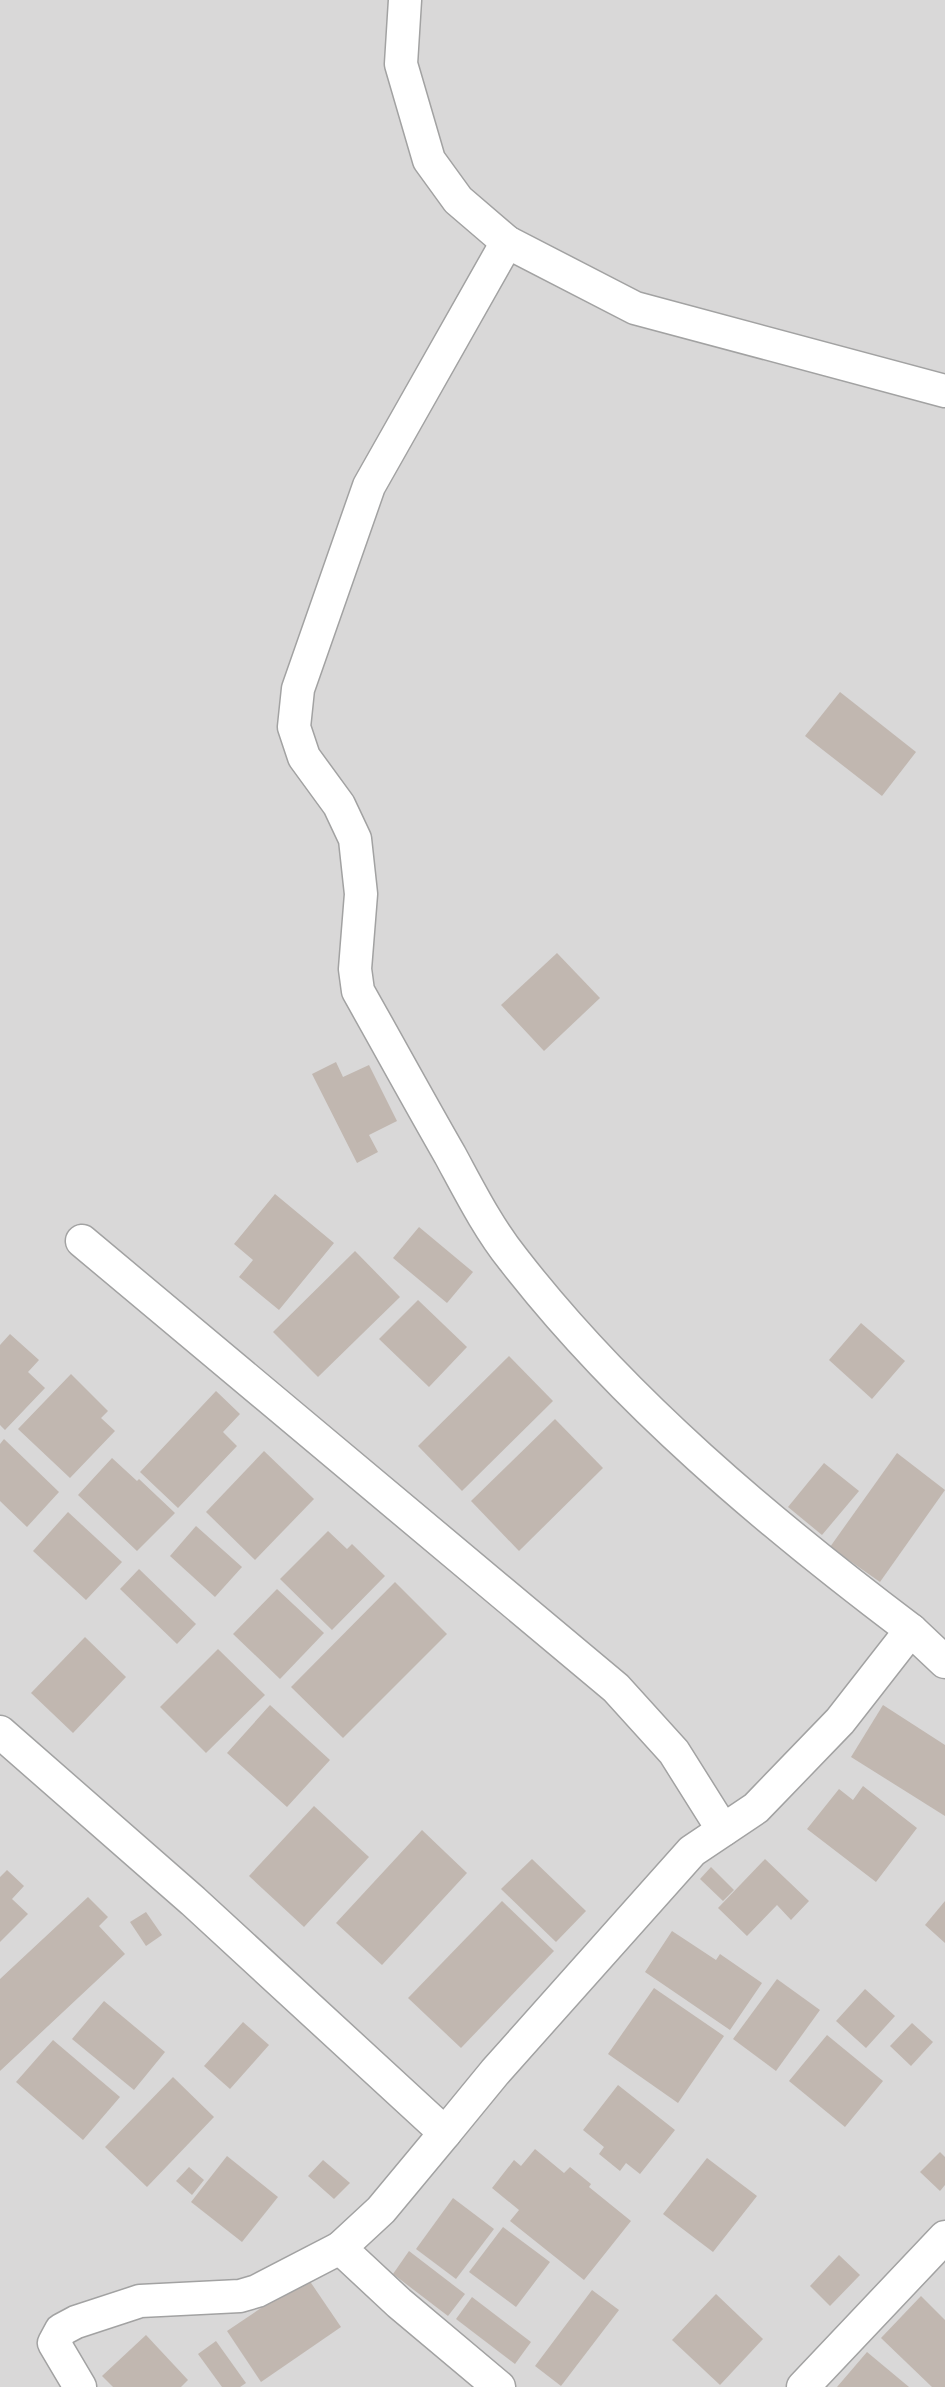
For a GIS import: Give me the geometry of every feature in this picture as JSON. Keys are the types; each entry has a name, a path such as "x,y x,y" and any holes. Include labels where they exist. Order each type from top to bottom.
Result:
{"street":[{"path":"405,0 401,64 429,160 458,200 507,242 635,308 945,391"},
{"path":"507,242 369,486 298,689 294,727 304,757 339,805 355,839 361,894 355,969 358,991 470,1191 511,1257 566,1321 659,1420 833,1571 911,1630 945,1662"},
{"path":"82,1241 616,1688 674,1752 723,1830"},
{"path":"80,2387 54,2343 61,2330 140,2301 240,2296 257,2291 340,2248 381,2210 515,2050 692,1851 756,1808 840,1721 911,1630"},
{"path":"0,1732 193,1901 445,2133"},
{"path":"803,2387 944,2242"},
{"path":"340,2248 399,2303 499,2387"}],"shaded area":[{"path":"0,0 945,0 945,2387 0,2387"}],"building":[{"path":"840,692 916,752 882,796 805,736"},
{"path":"557,953 600,998 544,1051 501,1005"},
{"path":"336,1062 343,1077 369,1065 397,1121 369,1135 378,1152 357,1163 312,1074"},
{"path":"275,1194 334,1243 279,1310 239,1277 253,1260 234,1244"},
{"path":"419,1227 473,1272 447,1303 393,1258"},
{"path":"355,1251 400,1297 318,1377 273,1332"},
{"path":"418,1300 467,1347 429,1387 379,1339"},
{"path":"861,1323 905,1361 872,1399 829,1360"},
{"path":"10,1334 39,1360 28,1372 45,1388 5,1430 0,1425 0,1345"},
{"path":"509,1356 553,1401 462,1491 418,1446"},
{"path":"71,1374 108,1411 101,1418 115,1431 70,1478 18,1429"},
{"path":"216,1391 240,1414 223,1432 237,1446 178,1508 140,1472"},
{"path":"555,1419 603,1468 519,1551 471,1501"},
{"path":"4,1439 59,1492 27,1527 0,1501 0,1444"},
{"path":"264,1451 314,1499 255,1560 206,1512"},
{"path":"897,1453 945,1490 880,1582 830,1547"},
{"path":"112,1458 175,1513 137,1551 78,1495"},
{"path":"824,1463 859,1491 822,1535 788,1507"},
{"path":"68,1512 122,1562 86,1600 33,1551"},
{"path":"196,1526 242,1567 215,1597 170,1556"},
{"path":"328,1531 347,1549 352,1544 385,1576 332,1630 280,1579"},
{"path":"139,1569 196,1624 177,1644 120,1589"},
{"path":"395,1582 447,1634 343,1738 291,1687"},
{"path":"277,1589 324,1633 280,1679 233,1634"},
{"path":"85,1637 126,1677 73,1733 31,1693"},
{"path":"218,1649 265,1695 206,1753 160,1707"},
{"path":"270,1705 330,1760 287,1807 227,1753"},
{"path":"883,1705 945,1745 945,1816 851,1757"},
{"path":"863,1786 917,1828 876,1882 807,1829 839,1789 853,1800"},
{"path":"314,1806 369,1857 304,1927 249,1876"},
{"path":"422,1830 467,1873 382,1965 336,1923"},
{"path":"532,1859 586,1911 556,1942 501,1889"},
{"path":"765,1859 809,1901 791,1920 777,1905 747,1936 718,1908"},
{"path":"711,1867 734,1890 723,1901 700,1879"},
{"path":"7,1870 24,1886 12,1899 28,1914 0,1942 0,1877"},
{"path":"88,1897 108,1917 99,1926 125,1954 0,2071 0,1979"},
{"path":"502,1901 554,1951 461,2048 408,1998"},
{"path":"945,1901 945,1943 925,1925"},
{"path":"146,1912 162,1935 146,1946 130,1922"},
{"path":"672,1931 716,1960 720,1954 762,1983 730,2030 645,1972"},
{"path":"777,1979 820,2010 776,2071 733,2039"},
{"path":"654,1988 724,2036 678,2103 608,2054"},
{"path":"865,1989 895,2016 866,2048 836,2021"},
{"path":"104,2001 165,2052 134,2090 72,2039"},
{"path":"243,2022 269,2045 230,2089 204,2066"},
{"path":"912,2023 933,2042 911,2066 890,2046"},
{"path":"827,2035 883,2081 845,2127 789,2081"},
{"path":"53,2040 120,2097 83,2140 16,2082"},
{"path":"173,2077 214,2117 147,2187 105,2147"},
{"path":"618,2085 675,2130 640,2174 626,2163 620,2171 599,2154 604,2147 583,2130"},
{"path":"535,2149 564,2173 570,2167 631,2221 584,2280 510,2221 519,2210 492,2188 514,2160 521,2166"},
{"path":"940,2152 945,2157 945,2185 940,2191 920,2172"},
{"path":"227,2156 278,2197 242,2242 191,2202"},
{"path":"707,2158 757,2196 713,2252 663,2214"},
{"path":"323,2160 350,2183 334,2199 308,2176"},
{"path":"189,2167 204,2180 192,2195 176,2181"},
{"path":"453,2198 494,2229 456,2279 416,2249"},
{"path":"503,2227 550,2262 516,2307 469,2272"},
{"path":"409,2251 465,2294 448,2316 393,2274"},
{"path":"839,2255 860,2275 830,2306 810,2286"},
{"path":"307,2277 341,2327 261,2382 227,2331"},
{"path":"592,2290 619,2310 561,2386 535,2366"},
{"path":"716,2294 763,2339 720,2385 672,2340"},
{"path":"921,2296 945,2320 945,2387 932,2387 881,2338"},
{"path":"472,2297 531,2342 515,2364 456,2319"},
{"path":"146,2335 188,2380 181,2387 113,2387 102,2376"},
{"path":"216,2341 246,2383 240,2387 222,2387 198,2354"},
{"path":"867,2352 909,2387 837,2387"}]}
